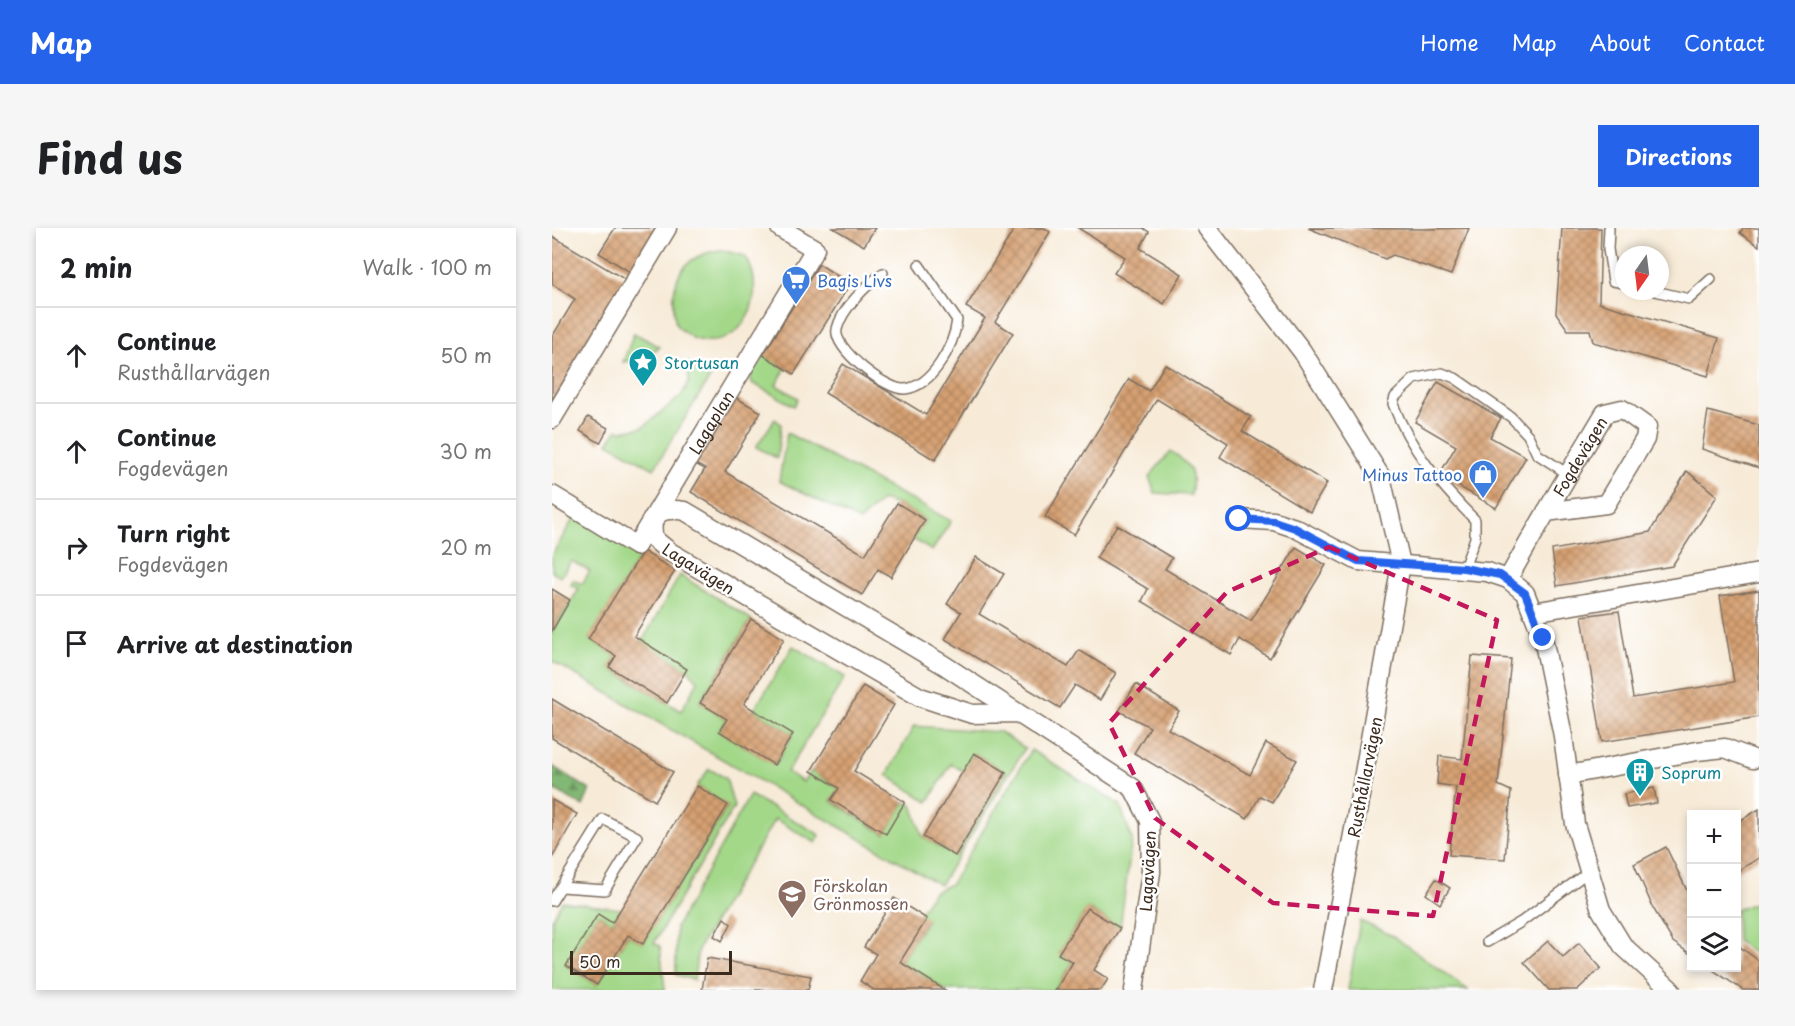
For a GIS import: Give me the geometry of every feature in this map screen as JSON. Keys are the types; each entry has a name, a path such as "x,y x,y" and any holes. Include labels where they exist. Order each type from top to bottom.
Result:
{"street":[{"path":"552,419 667,228"},
{"name":"Lagaplan","path":"552,495 636,546 815,249 780,228"},
{"name":"Rusthållarvägen","path":"1207,228 1302,351 1381,477 1401,564 1323,990"},
{"name":"Fogdevägen","path":"1508,579 1546,512 1568,474 1605,413 1622,410 1647,427 1645,439 1606,504 1546,512"},
{"name":"Lagavägen","path":"1015,713 972,714 920,697 670,552 654,539 651,528 657,514 668,508 685,511 944,665 1133,788 1150,821 1150,872 1134,990"},
{"path":"1239,519 1274,521 1295,528 1358,561 1464,568 1487,572 1508,579 1525,593 1543,638 1575,824 1601,910 1623,946 1671,990"},
{"path":"1533,612 1759,573"},
{"path":"1568,775 1725,748 1753,759"}],"lane":[{"path":"1609,228 1608,249 1613,281 1615,282"},
{"path":"883,273 862,288 837,327 837,337 846,353 865,368 897,388 904,389 918,385 928,376 945,356 956,331 957,320 919,265"},
{"path":"1669,294 1689,299 1711,279"},
{"path":"1464,568 1475,538 1475,520 1440,485 1407,435 1393,404 1395,397 1414,379 1442,373 1455,378 1511,417 1528,435 1537,454 1568,474"},
{"path":"552,902 561,887 603,819 637,837 605,890 561,887"},
{"path":"1487,942 1521,922 1588,872"}],"highlighted area":[{"path":"1329,547 1497,620 1433,916 1273,903 1155,818 1109,723 1227,592"}],"green space":[{"path":"721,250 745,256 752,271 753,302 739,329 727,337 712,341 695,339 676,325 675,286 685,266 706,253"},
{"path":"634,333 660,347 640,359 623,362"},
{"path":"763,355 786,368 776,385 798,398 794,406 752,383 749,372"},
{"path":"688,363 711,376 654,469 608,443 618,429 621,431 643,427 681,396 689,382"},
{"path":"775,419 781,424 777,458 756,447"},
{"path":"787,433 951,521 932,551 913,539 925,520 901,506 882,500 860,521 779,481"},
{"path":"1171,451 1190,469 1193,480 1191,495 1155,493 1149,477"},
{"path":"578,511 643,551 589,639 616,656 609,668 681,711 698,681 687,669 642,642 680,575 751,619 700,702 727,719 719,731 775,765 793,734 754,710 793,646 845,677 787,772 803,782 811,771 839,788 831,801 885,834 905,802 912,805 923,837 955,856 1006,772 974,753 963,771 951,764 928,802 887,775 914,726 1000,732 1025,748 940,885 552,661 552,631 579,589 571,585 573,580 582,584 590,571 571,561 561,577 552,572 552,555"},
{"path":"1031,750 1120,805 1132,839 1120,928 1087,908 1059,953 1073,962 1055,990 945,990 900,962 927,920 919,914 933,892 951,884"},
{"path":"552,766 590,790 583,806 552,788"},
{"path":"709,769 726,778 734,807 654,943 660,946 665,990 552,990 552,919 562,901 621,909 612,923 598,914 567,966 597,985 628,935 643,943 728,806 697,786"},
{"path":"750,795 820,835 816,843 775,819 698,949 694,980 676,975 676,927"},
{"path":"1759,901 1759,957 1741,944 1741,908"},
{"path":"1360,921 1393,936 1468,990 1348,990"}],"building":[{"path":"615,228 658,228 630,272 599,253"},
{"path":"833,228 875,228 864,246"},
{"path":"1015,228 1044,228 1050,232 995,322 1013,333 935,460 825,393 843,364 926,415 985,318 966,307"},
{"path":"1078,228 1143,228 1149,232 1140,248 1182,274 1164,304 1114,273 1125,257"},
{"path":"1308,228 1469,228 1451,275 1393,255 1385,259"},
{"path":"1562,228 1601,228 1599,303 1719,338 1708,376 1593,342 1590,330 1568,330 1556,313"},
{"path":"1743,228 1759,228 1759,246 1740,233"},
{"path":"552,236 631,283 552,415 552,337 575,299 552,284"},
{"path":"819,264 850,284 794,374 763,355"},
{"path":"1165,364 1251,417 1242,431 1327,483 1310,512 1220,457 1228,443 1157,399 1074,535 1045,517 1129,379 1149,391"},
{"path":"1438,382 1501,418 1490,437 1526,457 1496,508 1439,475 1456,446 1415,422"},
{"path":"733,396 761,412 725,472 865,555 897,503 925,520 891,577 878,569 862,595 691,492 705,469 693,463"},
{"path":"1708,411 1759,425 1759,468 1702,449"},
{"path":"588,417 608,428 600,443 580,431"},
{"path":"1687,471 1717,496 1672,566 1557,586 1552,550 1650,532"},
{"path":"1117,525 1172,558 1165,569 1251,621 1296,547 1326,565 1270,658 1240,639 1231,655 1142,601 1148,589 1096,558"},
{"path":"643,551 675,571 634,636 687,669 667,703 609,667 616,656 588,639"},
{"path":"976,557 1004,574 979,614 1068,667 1079,650 1116,673 1100,700 1075,685 1060,708 945,639 961,612 947,604"},
{"path":"552,589 570,600 552,631"},
{"path":"1759,590 1759,717 1602,742 1582,616 1619,611 1633,698 1734,682 1720,596"},
{"path":"751,619 784,639 744,704 793,734 774,765 719,731 727,719 700,703"},
{"path":"1472,656 1511,659 1498,785 1511,791 1505,859 1449,855 1456,787 1437,784 1439,756 1462,759"},
{"path":"1136,684 1179,711 1168,729 1250,775 1266,743 1297,760 1272,802 1260,796 1247,819 1134,753 1150,727 1119,711"},
{"path":"863,686 894,705 854,771 905,802 886,834 831,800 839,788 811,771"},
{"path":"552,699 673,772 655,801 552,738"},
{"path":"974,753 1006,772 955,856 923,837"},
{"path":"697,786 728,805 643,944 628,935 597,985 566,966 598,914 612,923"},
{"name":"Soprum","path":"1654,788 1657,803 1627,808 1624,794"},
{"path":"552,800 577,814 552,858"},
{"path":"1759,809 1759,858 1741,869 1741,864 1741,820"},
{"path":"1666,847 1687,891 1687,952 1673,942 1653,908 1634,864"},
{"path":"1436,879 1450,888 1440,904 1426,894"},
{"path":"894,898 927,919 900,962 945,990 874,990 860,981 876,954 864,947"},
{"path":"1087,908 1120,928 1094,970 1108,979 1101,990 1055,990 1073,962 1058,954"},
{"path":"724,918 731,924 722,941 714,936"},
{"path":"1548,941 1563,957 1579,943 1601,968 1577,990 1549,990 1524,962"},
{"path":"1741,948 1759,961 1759,990 1743,990 1716,972 1741,972"},
{"path":"707,958 811,976 808,990 702,990"}],"place":[{"name":"Bagis Livs","path":"796,306"},
{"name":"Stortusan","path":"643,388"},
{"name":"Minus Tattoo","path":"1483,500"},
{"name":"Soprum","path":"1640,798"},
{"name":"Förskolan Grönmossen","path":"792,920"}],"route":[{"path":"1239,519 1274,521 1295,528 1358,561 1464,568 1500,575 1525,593 1543,638"}]}
